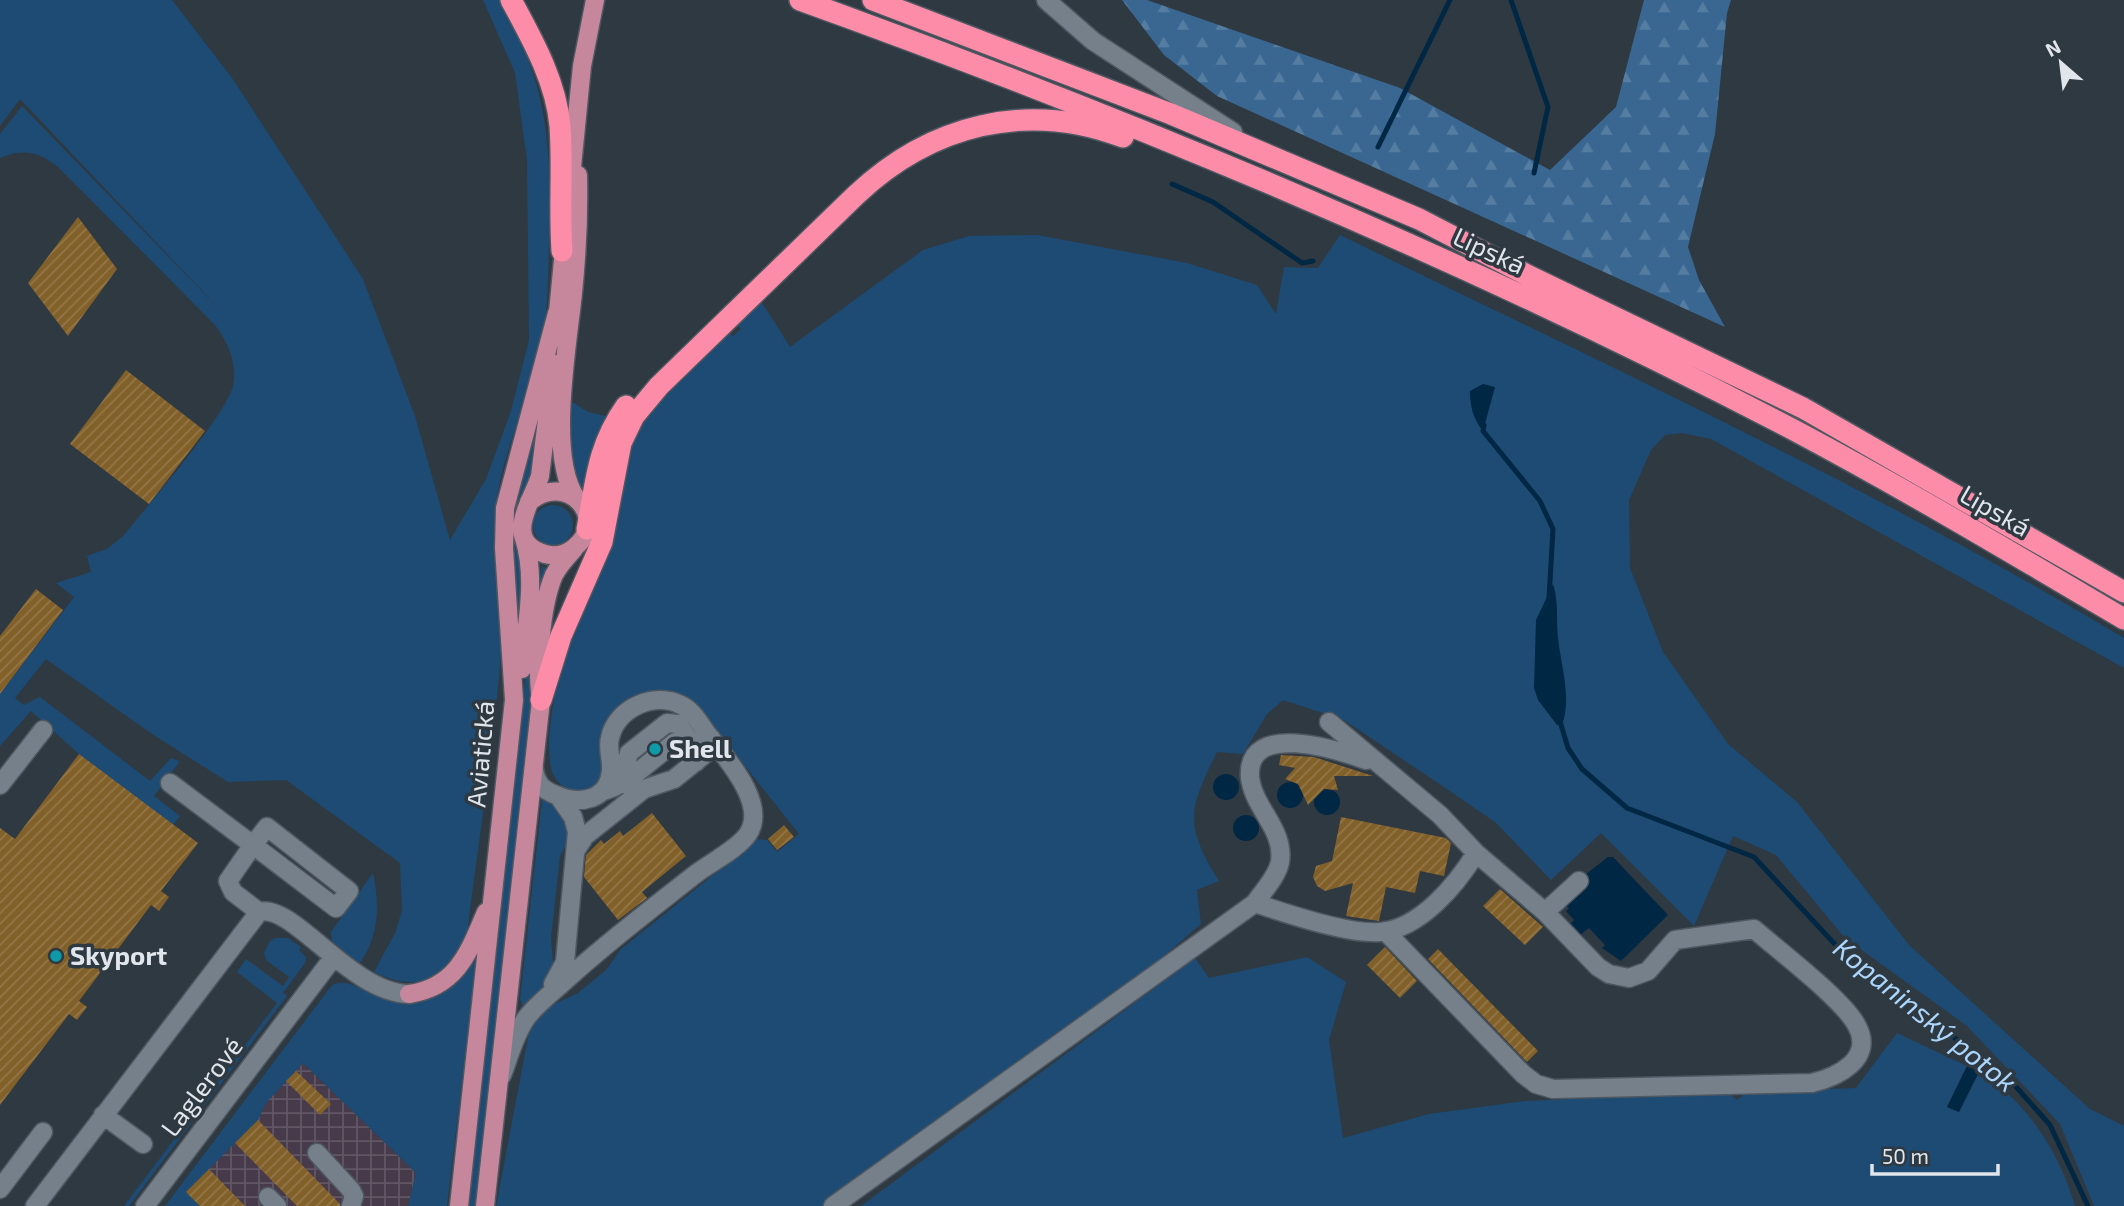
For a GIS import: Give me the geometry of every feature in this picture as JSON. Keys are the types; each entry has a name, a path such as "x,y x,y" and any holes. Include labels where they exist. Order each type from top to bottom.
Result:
{"highway":[{"path":"511,0 544,65 556,104 560,125 562,251"},
{"name":"Lipská","path":"800,0 1016,80 1268,181 1557,314 1793,430 1975,530 2124,619"},
{"name":"Lipská","path":"873,0 1275,156 1419,219 1529,276 1802,408 2124,592"},
{"path":"541,700 561,636 602,542 613,474 627,429 645,400 882,171 921,146 972,126 1027,118 1067,121 1106,130 1225,175 1268,181"},
{"path":"583,536 597,462 620,414 643,386 682,349 728,320"}],"main road":[{"path":"514,700 521,677 531,583 522,517 540,476 558,342 557,313 562,251 569,214 582,66 596,0"},
{"path":"523,533 534,548 553,555 571,551 583,536 584,509 566,481 562,460 564,375 576,238 577,126"},
{"name":"Aviatická","path":"458,1206 514,700 504,548 505,508 557,313"},
{"path":"529,502 546,491 559,490 576,498"},
{"name":"Aviatická","path":"485,1206 534,769 541,700 538,679 548,596 558,569 583,536"},
{"path":"409,994 433,989 461,967 494,892"}],"lane":[{"path":"1046,0 1086,35 1130,66 1192,108 1275,156"},
{"path":"500,1078 522,1025 537,1007 582,965 748,834 752,815 744,781 691,712 678,703 653,700 638,704 618,720 610,737 611,773 601,792"},
{"path":"1329,722 1440,815 1476,853 1545,912 1598,967 1609,974 1629,978 1648,971 1675,940 1754,929 1845,1010 1859,1028 1861,1051 1851,1066 1835,1078 1812,1083 1553,1089 1536,1084 1523,1074 1385,931"},
{"path":"534,769 541,788 559,797 582,802 623,784 627,777 629,753 663,725 678,724 698,752 696,762"},
{"path":"0,785 43,730"},
{"path":"576,850 585,836 644,789 674,779 696,762 712,747 711,738"},
{"path":"832,1206 1255,903 1280,862 1273,824 1258,799 1250,778 1253,759 1265,747 1276,743 1336,749 1376,764"},
{"path":"170,783 253,845 336,908 349,891 267,827 253,845 228,881 233,892 259,912 281,914 333,958 376,988 409,994"},
{"path":"537,1007 565,962 577,827 559,797"},
{"path":"1255,903 1304,919 1378,933 1436,904 1457,884 1476,853"},
{"path":"1545,912 1579,881"},
{"path":"35,1206 259,912"},
{"name":"Laglerové","path":"145,1206 333,958"},
{"path":"103,1115 143,1144"},
{"path":"0,1189 43,1132"},
{"path":"317,1153 351,1190 354,1201 351,1206"}],"shaded area":[{"path":"0,0 172,0 232,78 363,279 415,416 450,540 486,479 511,411 529,340 527,160 515,73 483,0 500,0 516,31 538,90 548,148 550,210 546,312 540,351 502,473 495,514 502,641 491,754 466,942 449,966 428,980 402,981 374,972 396,931 402,910 400,863 286,780 228,782 152,734 46,659 15,698 24,705 40,697 150,781 171,758 180,761 154,796 180,816 173,825 80,755 31,711 0,746 0,694 74,597 56,583 91,572 87,556 107,549 123,536 217,416 233,385 234,368 224,339 215,325 58,167 31,153 17,153 0,158 0,134 22,106 227,317 20,99 0,126"},
{"path":"1037,235 1187,263 1257,285 1276,314 1284,267 1318,268 1340,235 1835,478 1932,529 2124,638 2124,668 1711,439 1682,433 1665,435 1651,450 1629,500 1630,568 1663,652 1728,744 1797,802 1909,945 2090,1109 2124,1126 2124,1206 2094,1206 2060,1124 1967,1026 1845,938 1776,855 1733,836 1694,926 1601,833 1551,880 1495,822 1426,775 1344,720 1283,700 1267,714 1243,754 1217,752 1200,789 1194,817 1195,831 1219,881 1197,890 1201,924 1149,969 849,1182 825,1206 496,1206 530,1027 552,1005 578,993 606,970 621,949 758,839 767,840 777,852 799,834 698,707 671,693 654,692 636,696 614,713 606,761 602,773 589,789 571,791 556,779 549,754 552,713 562,661 595,544 642,419 669,387 727,331 733,336 741,329 735,323 759,298 790,347 923,250 969,236"},
{"path":"1483,384 1495,387 1483,431 1473,412 1470,391"},
{"path":"568,399 588,412 606,416 608,420 585,491 580,493 571,475"},
{"path":"540,414 534,471 528,491 517,506 513,522 521,555 523,583 517,627 509,525 536,416"},
{"path":"553,505 567,511 573,525 567,539 553,545 539,539 533,525 539,511"},
{"path":"542,566 548,569 543,586 479,1178 475,1206 467,1206 531,625"},
{"path":"1553,584 1566,693 1562,725 1557,725 1538,700 1534,688 1536,620"},
{"path":"1226,774 1235,778 1239,787 1235,796 1226,800 1217,796 1213,787 1217,778"},
{"path":"1290,782 1299,786 1303,795 1299,804 1290,808 1281,804 1277,795 1281,786"},
{"path":"1327,789 1336,793 1340,802 1336,811 1327,815 1318,811 1314,802 1318,793"},
{"path":"542,800 552,802 565,818 567,843 560,856 551,938 553,962 547,983 534,999 523,1006 520,999"},
{"path":"1246,815 1255,819 1259,828 1255,837 1246,841 1237,837 1233,828 1237,819"},
{"path":"1608,857 1613,857 1668,915 1621,961 1602,948 1605,945 1589,928 1579,936 1569,925 1574,920 1566,911 1569,908 1566,905 1587,884 1581,878"},
{"path":"373,873 377,897 376,921 371,943 359,964 332,941 331,932"},
{"path":"275,938 288,938 301,947 299,950 306,957 305,963 283,993 287,996 129,1206 124,1206 277,1003 237,972 246,959 283,986 289,977 266,960 264,953 270,941"},
{"path":"1307,957 1346,982 1329,1040 1343,1138 1429,1114 1525,1101 1727,1092 1737,1100 1747,1092 1856,1088 1897,1033 1967,1066 1947,1107 1959,1112 1979,1072 2012,1097 2050,1148 2075,1206 861,1206 1195,958 1209,978"},
{"path":"472,961 476,962 447,1206 408,1206 416,1173 303,1063 266,1103 258,1120 186,1192 200,1206 165,1206 332,985 348,984 385,999 405,1001 429,990"},
{"path":"303,1063 416,1173 408,1206 165,1206"},
{"path":"1967,1066 1979,1072 1959,1112 1947,1107"}],"green space":[{"path":"1122,0 1147,0 1400,88 1550,170 1616,107 1644,0 1731,0 1727,13 1715,134 1688,247 1699,280 1725,327 1217,96 1164,55"}],"building":[{"path":"78,217 117,269 68,336 28,283"},
{"path":"126,370 205,431 149,504 70,444"},
{"path":"36,589 63,610 0,694 0,636"},
{"name":"Skyport","path":"79,754 198,843 161,891 169,897 159,911 151,905 79,1001 87,1007 77,1020 69,1014 0,1105 0,828 15,839"},
{"path":"1281,755 1314,757 1373,776 1334,776 1338,790 1324,789 1308,805 1298,784 1285,779 1295,768 1279,765"},
{"path":"652,813 686,856 642,892 647,898 618,920 584,877 586,855 601,840 604,844 620,831 623,836"},
{"path":"1341,817 1446,838 1451,843 1444,876 1420,871 1415,893 1386,887 1379,921 1346,916 1353,883 1325,891 1317,886 1313,877 1316,866 1332,861"},
{"path":"784,825 794,837 777,850 768,839"},
{"path":"1500,889 1543,927 1525,945 1483,906"},
{"path":"1385,947 1417,981 1400,998 1367,965"},
{"path":"1438,949 1538,1051 1527,1062 1428,959"},
{"path":"296,1071 331,1104 320,1115 286,1081"},
{"path":"258,1120 340,1206 297,1206 235,1143"},
{"path":"209,1169 245,1206 200,1206 186,1192"}],"waterway":[{"path":"1378,147 1450,0"},
{"name":"Kopaninský potok","path":"1511,0 1548,107 1534,173"},
{"path":"1172,184 1213,202 1302,263 1313,261"},
{"name":"Kopaninský potok","path":"1484,425 1483,431 1540,501 1553,529 1549,598"},
{"name":"Kopaninský potok","path":"1559,718 1568,748 1582,769 1627,808 1754,857 1843,953 2009,1079 2050,1125 2088,1206"}],"place":[{"name":"Shell","path":"655,749"},
{"name":"Skyport","path":"56,956"}]}
